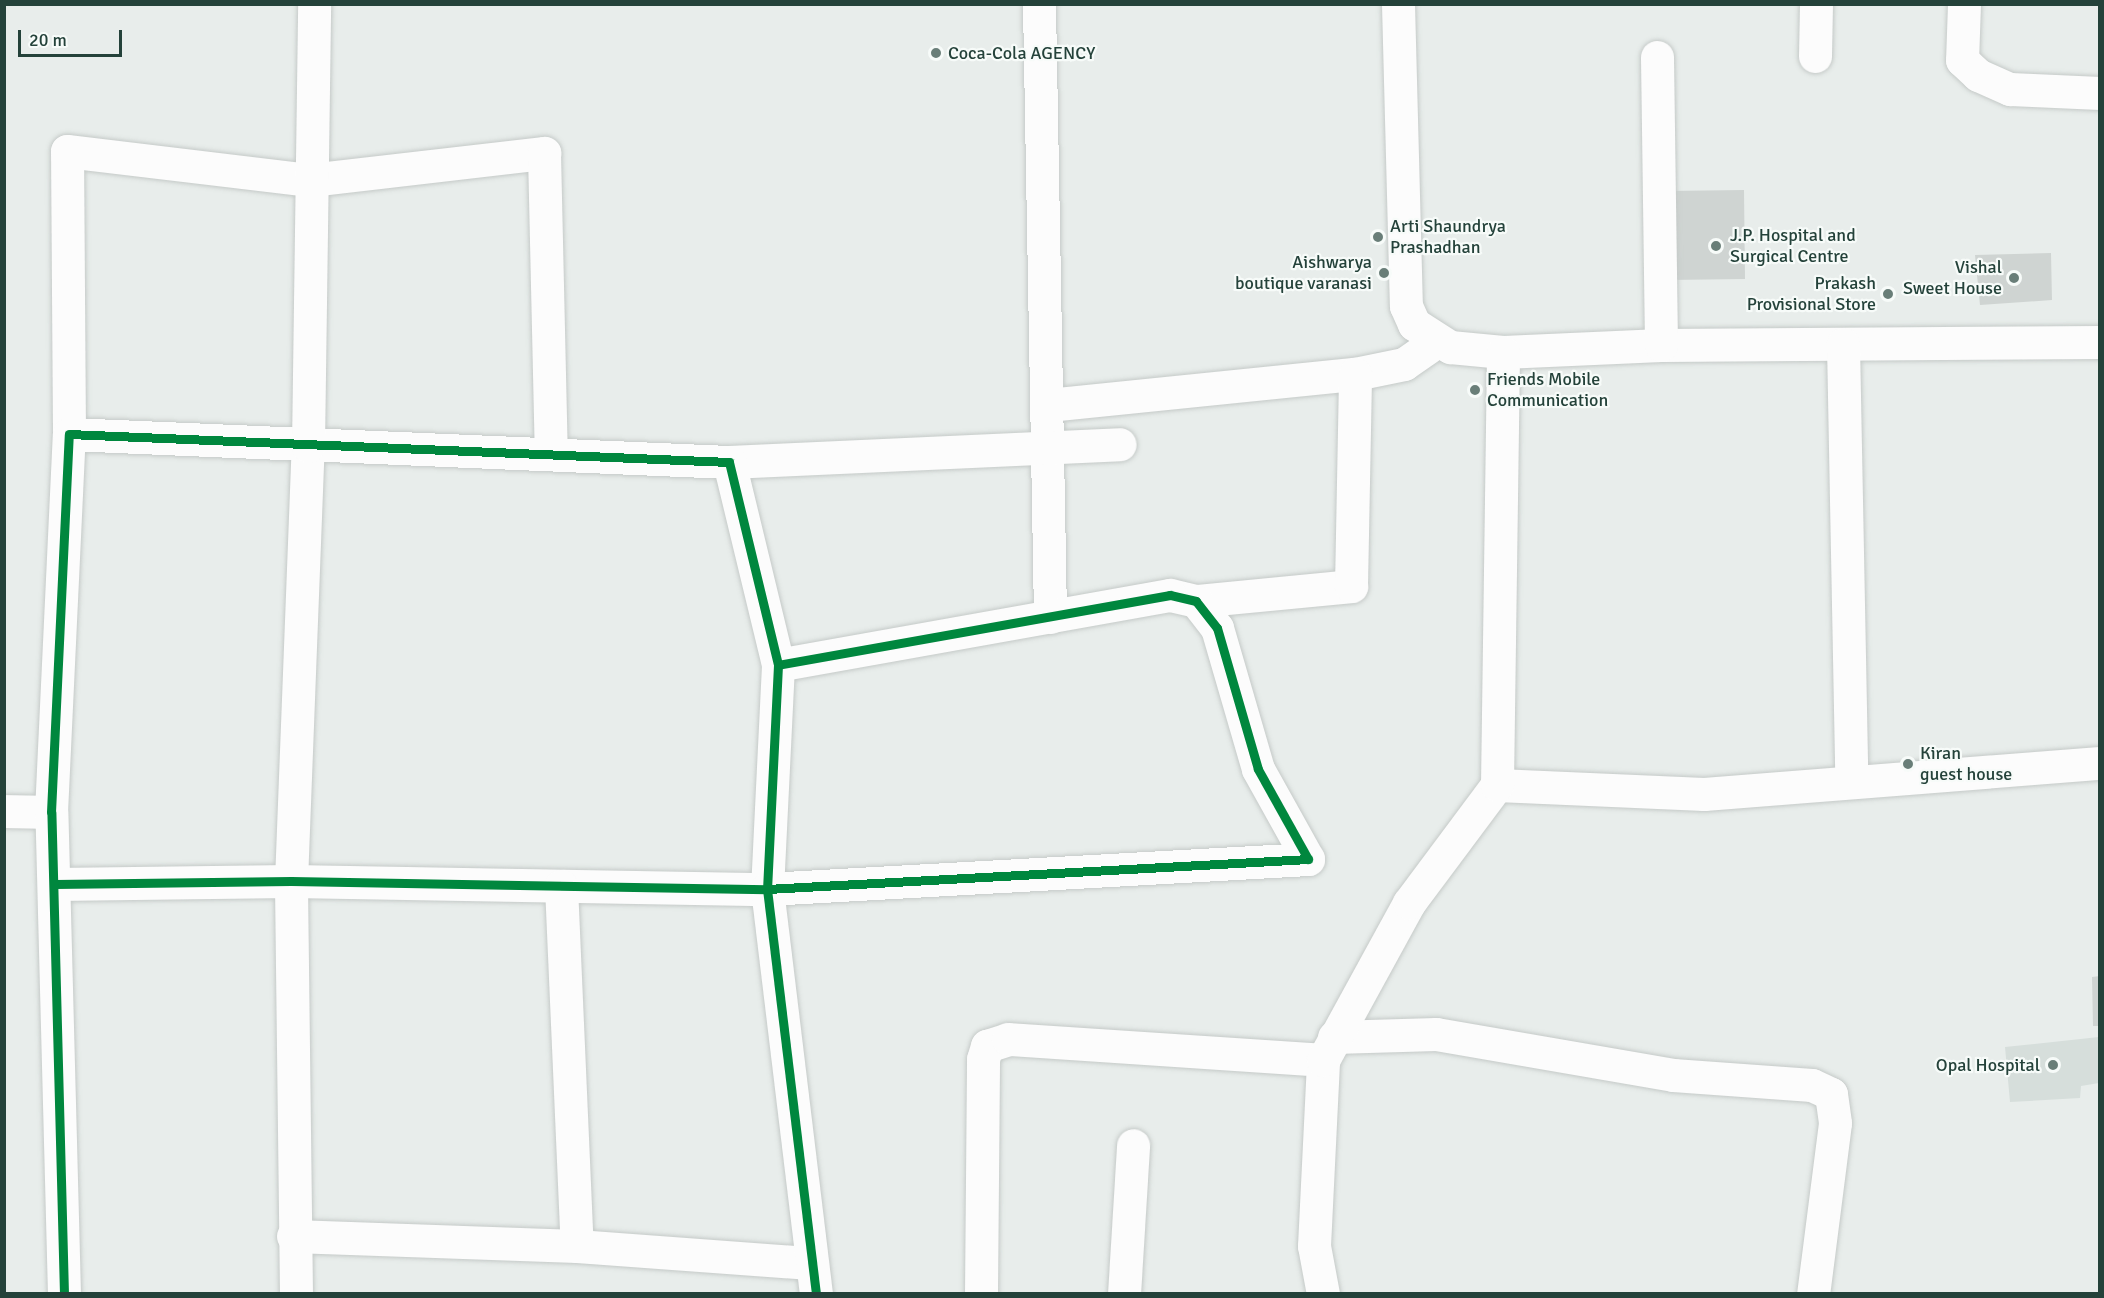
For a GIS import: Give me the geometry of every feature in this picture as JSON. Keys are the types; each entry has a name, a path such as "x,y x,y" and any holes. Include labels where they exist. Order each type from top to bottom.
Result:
{"street":[{"path":"296,1293 293,1236 291,881 308,446 314,4"},
{"path":"1039,4 1049,447 1050,617"},
{"path":"1398,4 1406,306 1414,324 1437,341 1503,352 1661,345 2100,342"},
{"path":"1815,56 1816,4"},
{"path":"1964,4 1962,60 1978,75 2010,89 2100,93"},
{"path":"1657,57 1661,345"},
{"path":"64,1293 55,884 51,812 69,434 67,150 310,180 544,153 550,454"},
{"path":"1048,405 1355,374 1404,364 1437,341"},
{"path":"1843,344 1851,780"},
{"path":"1323,1293 1314,1246 1328,1049 1409,903 1497,785 1503,352"},
{"path":"778,665 1170,595 1196,601 1351,586 1355,374"},
{"path":"69,434 308,446 729,462 1120,444"},
{"path":"293,1236 577,1246 813,1278 767,889 778,665 729,462"},
{"path":"55,884 291,881 767,889 1308,859 1258,769 1217,628 1196,601"},
{"path":"1497,785 1704,794 1851,780 2100,763"},
{"path":"4,811 51,812"},
{"path":"561,886 577,1246"},
{"path":"981,1293 983,1059 987,1046 1008,1039 1328,1049 1436,1034 1673,1075 1812,1085 1831,1094 1835,1123 1813,1293"},
{"path":"1124,1293 1133,1145"}],"shaded area":[{"name":"Opal Hospital","path":"2099,1037 2099,1083 2081,1086 2080,1098 2010,1102 2005,1047"}],"building":[{"path":"1744,190 1745,279 1669,280 1667,191"},
{"name":"Vishal Sweet House","path":"2051,253 2052,300 1980,305 1975,255"},
{"path":"2100,976 2100,1026 2093,1026 2092,977"}],"cycle path":[{"path":"64,1294 51,812 69,434 729,462 778,665 767,889 816,1294"},
{"path":"55,884 291,881 767,889 1308,859 1258,769 1217,628 1196,601 1170,595 778,665"}],"place":[{"name":"Coca-Cola AGENCY","path":"936,53"},
{"name":"Arti Shaundrya Prashadhan","path":"1378,237"},
{"name":"J.P. Hospital and Surgical Centre","path":"1716,246"},
{"name":"Aishwarya boutique varanasi","path":"1384,273"},
{"name":"Vishal Sweet House","path":"2014,278"},
{"name":"Prakash Provisional Store","path":"1888,294"},
{"name":"Friends Mobile Communication","path":"1475,390"},
{"name":"Kiran guest house","path":"1908,764"},
{"name":"Opal Hospital","path":"2053,1065"}]}
